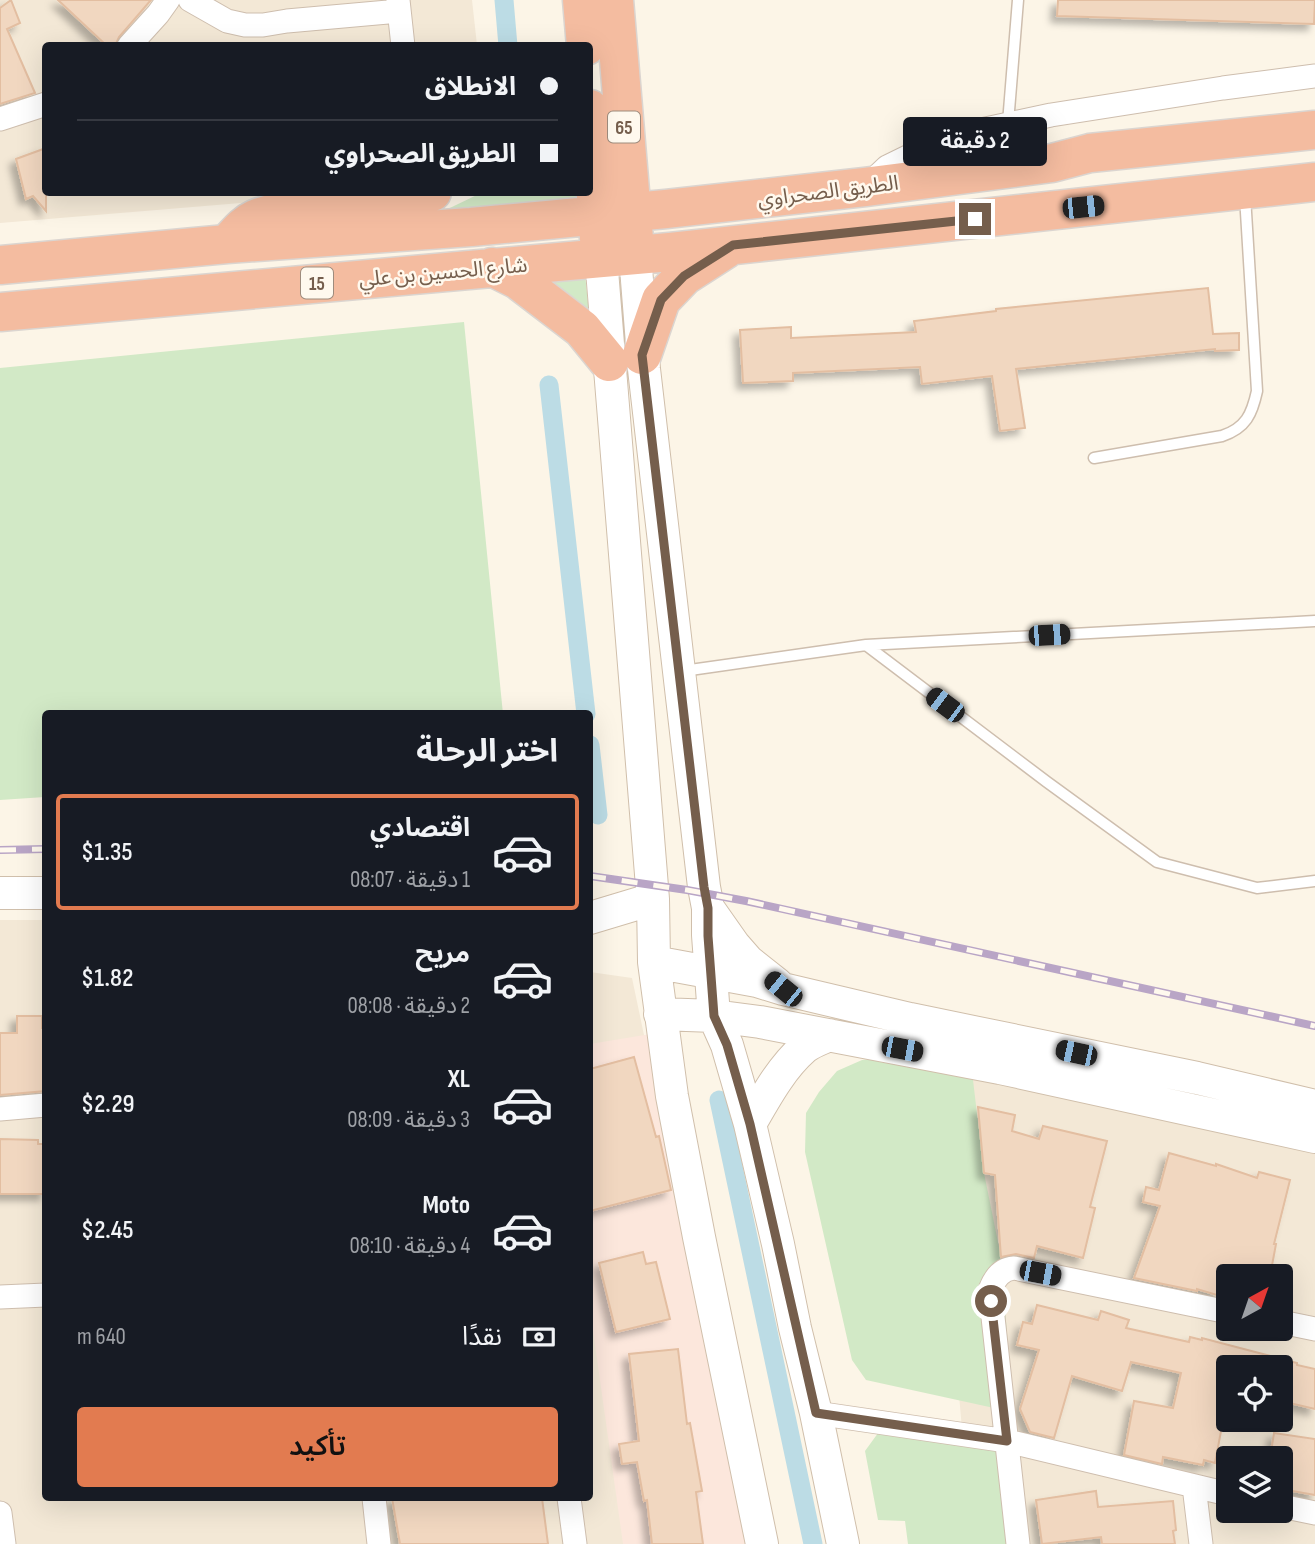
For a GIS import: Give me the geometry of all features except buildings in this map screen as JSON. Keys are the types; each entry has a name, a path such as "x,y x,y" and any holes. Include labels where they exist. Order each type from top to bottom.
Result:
{"highway":[{"name":"65","path":"614,0 625,140 615,214"},
{"name":"65","path":"593,122 615,214 618,256"},
{"name":"الطريق الصحراوي","path":"615,214 865,187 1052,163 1090,153 1315,130"},
{"path":"625,140 648,183 661,194 688,206"},
{"name":"الطريق الصحراوي","path":"618,256 1315,182"},
{"path":"227,244 240,229 253,220 273,213 418,196"},
{"name":"شارع الحسين بن علي","path":"0,265 227,244 615,214"},
{"path":"492,267 518,280 582,329 626,358 661,300 684,276 733,245"},
{"name":"شارع الحسين بن علي","path":"0,312 618,256"}],"street":[{"path":"133,42 168,0"},
{"path":"190,0 227,20 244,35 263,25 398,6 402,42"},
{"path":"865,187 887,167 934,144 967,133 1008,123 1315,76"},
{"path":"0,119 42,105"},
{"path":"618,256 626,358 654,962 672,1096 762,1544"},
{"path":"626,358 680,671 708,908 714,1016 727,1045 750,1124 843,1544"},
{"path":"650,853 701,853"},
{"path":"0,893 42,893"},
{"path":"593,917 653,899"},
{"path":"708,908 748,961 783,989"},
{"path":"654,962 757,981 910,1019 1315,1105"},
{"path":"660,1014 714,1016 829,1035 1012,1071 1315,1138"},
{"path":"750,1124 766,1096 794,1058 807,1046 829,1035"},
{"path":"0,1108 42,1105"},
{"path":"1018,1544 990,1290 993,1281 1007,1268 1027,1270 1216,1309"},
{"path":"0,1297 42,1295"},
{"path":"1293,1324 1315,1329"},
{"path":"816,1413 1007,1441 1216,1491"},
{"path":"1194,1486 1201,1544"},
{"path":"374,1501 379,1544"},
{"path":"569,1501 575,1544"},
{"path":"1293,1508 1315,1513"},
{"path":"0,1513 4,1544"}],"lane":[{"path":"1008,123 1018,0"},
{"path":"1094,458 1222,436 1234,432 1254,408 1257,391 1245,190"},
{"path":"680,671 866,645 1315,621"},
{"path":"866,645 1157,862 1257,888 1315,881"}],"shaded area":[{"path":"0,0 472,0 477,42 42,42 42,196 326,196 0,223"},
{"path":"0,920 42,920 42,1501 593,1501 593,972 632,978 751,1544 0,1544"},
{"path":"669,1031 769,1544 623,1544 593,1330 593,1044"},
{"path":"929,1050 1315,1136 1315,1544 972,1544"}],"green space":[{"path":"475,196 577,196 578,205 429,218"},
{"path":"584,265 590,321 527,271"},
{"path":"464,322 503,710 42,710 42,797 0,800 0,368"},
{"path":"885,1058 973,1080 984,1173 1001,1257 1012,1397 994,1408 866,1380 852,1360 805,1152 806,1113 837,1071 862,1060"},
{"path":"881,1429 999,1449 1012,1544 908,1544 905,1521 878,1520 865,1451"}],"waterway":[{"path":"504,0 508,42"},
{"path":"549,385 586,710"},
{"path":"593,771 598,815"},
{"path":"719,1100 813,1544"}],"railway":[{"path":"0,850 42,849"},
{"path":"593,876 746,901 1315,1026"}],"route":[{"path":"975,219 733,245 671,287 661,300 642,355 708,908 714,1016 727,1045 750,1124 816,1413 1007,1441 991,1301"}]}
